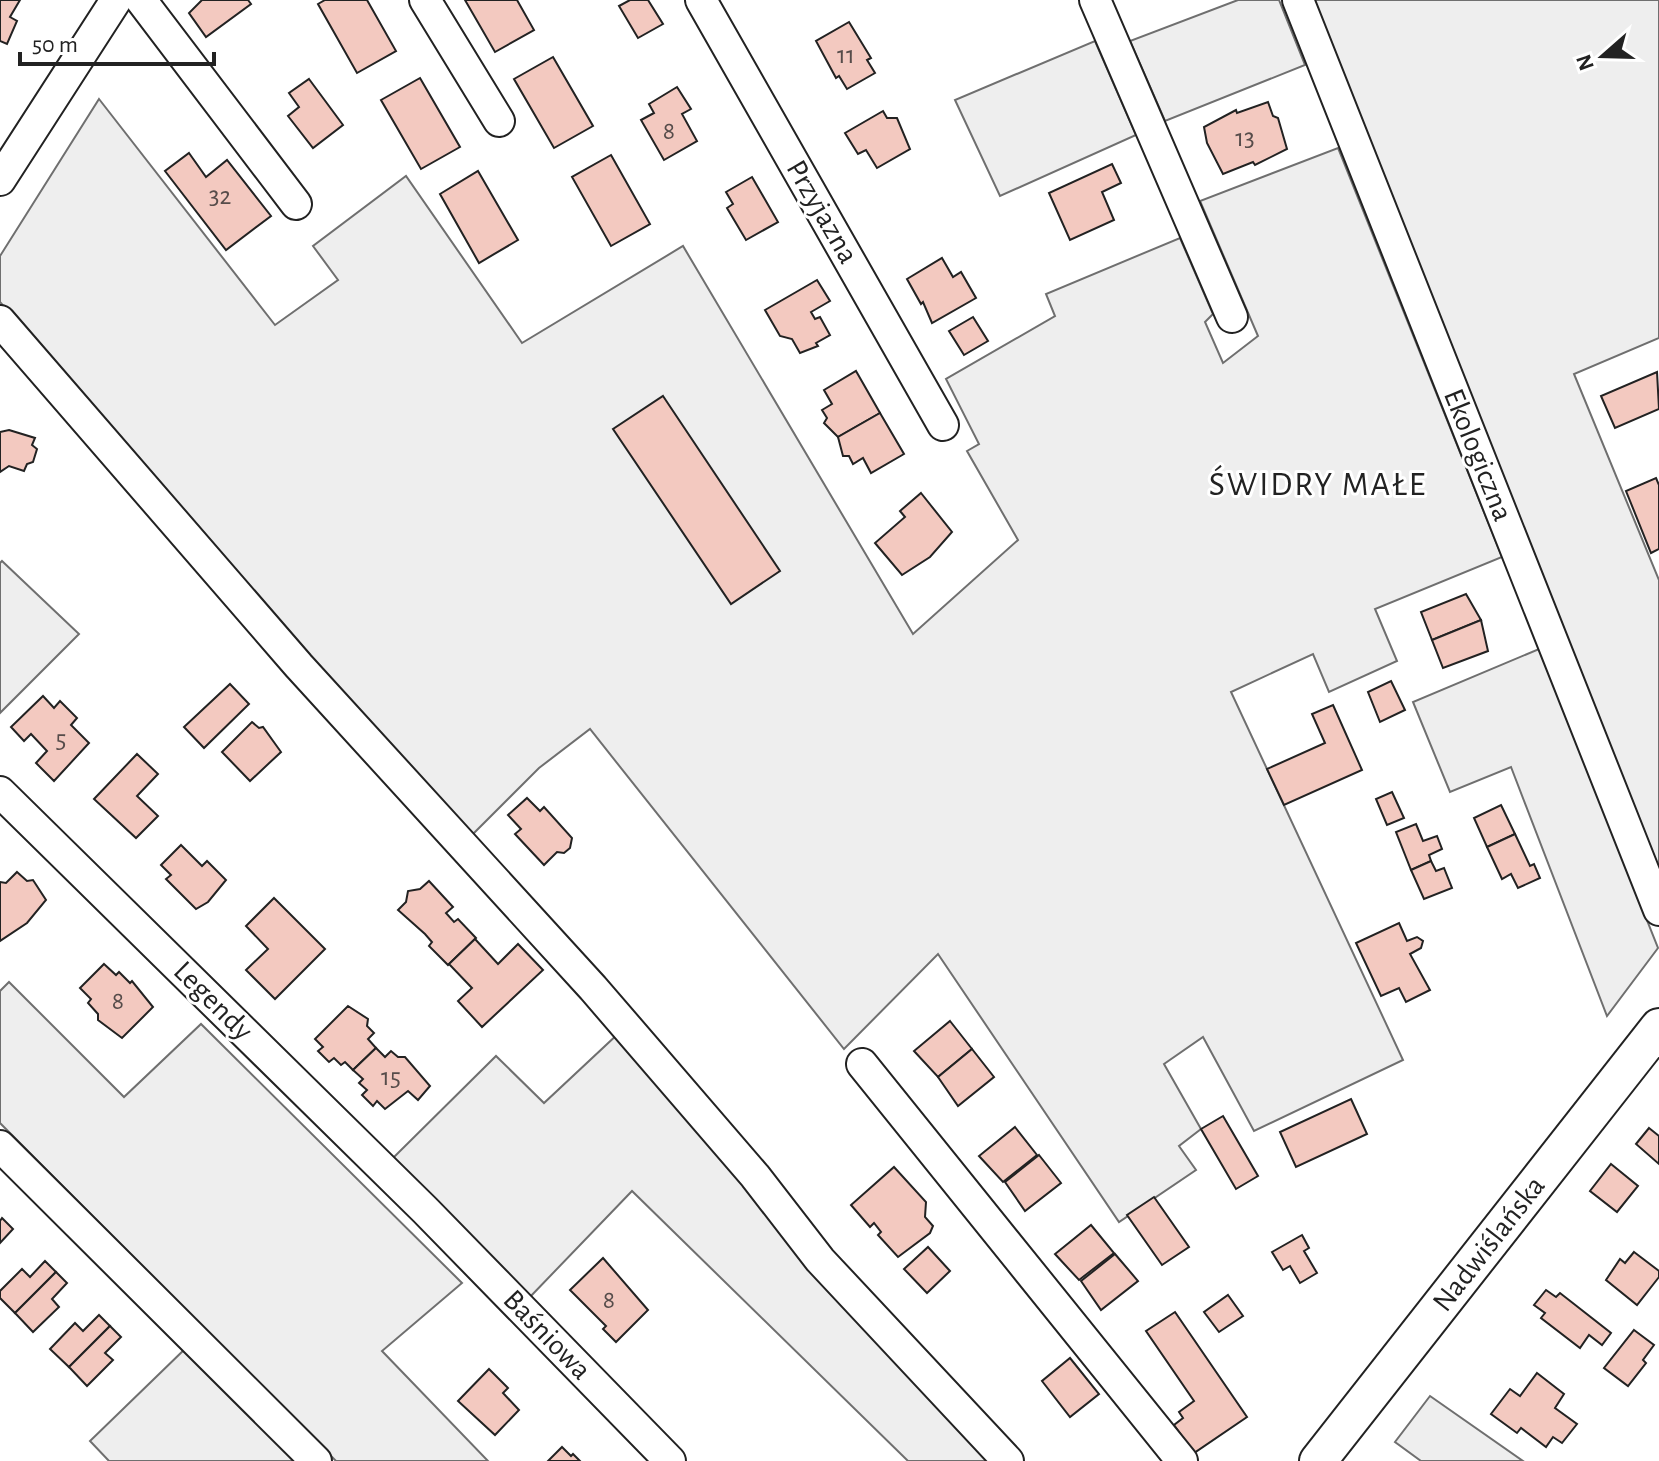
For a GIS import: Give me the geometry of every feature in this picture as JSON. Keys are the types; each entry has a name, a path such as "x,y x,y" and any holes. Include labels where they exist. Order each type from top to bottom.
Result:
{"main road":[{"name":"Nadwiślańska","path":"1318,1461 1659,1027"}],"street":[{"path":"0,180 116,0"},
{"path":"141,0 296,204"},
{"path":"425,0 499,121"},
{"name":"Przyjazna","path":"701,0 943,425"},
{"path":"1095,0 1232,317"},
{"name":"Ekologiczna","path":"1298,0 1659,910"},
{"path":"0,321 299,666 593,988 755,1176 820,1260 1008,1461"},
{"name":"Legendy","path":"0,792 425,1210"},
{"path":"862,1064 1182,1461"},
{"path":"0,1146 316,1461"},
{"name":"Baśniowa","path":"425,1210 670,1461"}],"shaded area":[{"path":"1238,0 1279,0 1305,65 1165,121 1130,41"},
{"path":"1309,0 1659,0 1659,338 1574,374 1659,580 1659,888"},
{"path":"1095,41 1136,135 1000,196 955,100"},
{"path":"99,99 275,325 338,280 313,246 406,176 522,343 683,246 913,634 1018,540 967,451 979,444 946,379 1055,316 1046,294 1180,238 1213,314 1205,322 1223,363 1258,336 1200,201 1338,148 1502,557 1375,609 1397,661 1329,692 1313,654 1231,692 1403,1060 1254,1131 1203,1037 1164,1064 1201,1129 1179,1146 1196,1170 1119,1222 938,954 844,1049 590,729 539,768 470,837 248,590 0,302 0,256"},
{"path":"2,561 79,634 0,713 0,563"},
{"path":"1539,649 1658,948 1607,1016 1511,767 1450,792 1413,702"},
{"path":"9,982 124,1097 201,1024 462,1283 382,1351 488,1461 336,1461 0,1123 0,991"},
{"path":"620,1032 991,1461 908,1461 632,1191 529,1298 392,1159 496,1056 544,1103"},
{"path":"187,1347 302,1461 109,1461 90,1441"},
{"path":"1430,1396 1523,1461 1421,1461 1395,1442"}],"building":[{"path":"0,0 20,0 10,17 17,21 7,44 0,41"},
{"path":"202,0 248,0 251,4 206,37 189,13"},
{"path":"325,0 367,0 396,51 357,73 318,4"},
{"path":"465,0 517,0 534,30 495,52"},
{"path":"630,0 648,0 663,24 638,38 619,6"},
{"path":"849,22 871,58 867,60 875,73 847,89 839,76 836,78 816,41"},
{"path":"553,57 593,126 554,148 514,79"},
{"path":"420,78 460,147 421,169 381,100"},
{"path":"309,79 343,125 313,148 288,116 299,107 289,93"},
{"path":"677,87 691,109 682,114 697,141 664,160 641,120 654,113 649,104"},
{"path":"1268,102 1273,116 1278,118 1287,149 1255,165 1253,162 1223,174 1207,143 1204,127 1236,110 1237,113"},
{"path":"883,111 887,118 897,118 910,149 877,168 866,150 858,154 845,133"},
{"path":"189,153 206,177 227,160 271,216 226,250 165,171"},
{"path":"611,155 650,224 611,246 572,177"},
{"path":"1112,164 1121,183 1102,192 1114,220 1070,240 1049,193"},
{"path":"478,171 518,240 479,263 440,194"},
{"path":"752,177 778,222 746,240 727,208 733,204 726,192"},
{"path":"942,258 953,277 961,272 976,298 932,323 923,302 921,304 907,279"},
{"path":"817,280 830,301 811,312 815,319 820,317 830,335 816,343 818,346 800,353 792,339 780,336 765,310"},
{"path":"973,317 988,341 964,355 949,331"},
{"path":"856,371 880,413 838,437 824,423 827,418 822,410 832,404 824,390"},
{"path":"1657,372 1659,409 1615,428 1601,396"},
{"path":"663,396 780,571 731,604 613,429"},
{"path":"880,413 904,454 871,473 863,458 853,464 849,456 843,456 838,437"},
{"path":"9,430 35,438 32,445 37,449 33,462 27,464 24,471 9,466 0,472 0,432"},
{"path":"1656,478 1659,485 1659,549 1651,553 1626,491"},
{"path":"921,493 952,532 930,557 902,575 875,543 905,517 900,511"},
{"path":"1466,594 1481,620 1432,640 1421,612"},
{"path":"1481,620 1488,651 1443,668 1432,640"},
{"path":"1391,681 1405,710 1380,722 1368,692"},
{"path":"230,684 249,704 204,748 184,727"},
{"path":"43,696 54,708 60,701 77,718 71,725 89,743 54,781 36,763 47,751 31,734 24,741 11,727"},
{"path":"1333,705 1362,770 1284,805 1267,769 1325,743 1312,714"},
{"path":"252,722 259,728 263,727 281,752 250,781 222,752"},
{"path":"137,754 158,774 137,796 158,816 136,838 94,799"},
{"path":"1392,792 1404,818 1387,825 1376,799"},
{"path":"527,798 540,811 544,807 572,838 570,848 564,853 557,852 544,865 515,834 521,829 508,815"},
{"path":"1501,805 1515,834 1487,847 1474,818"},
{"path":"1416,824 1423,841 1437,836 1442,849 1429,855 1431,861 1411,870 1396,832"},
{"path":"1515,834 1530,866 1534,864 1540,878 1518,888 1511,874 1502,879 1487,847"},
{"path":"181,845 202,866 207,861 226,880 208,902 196,909 166,879 171,875 161,865"},
{"path":"1431,861 1436,871 1444,868 1452,888 1424,899 1411,870"},
{"path":"17,872 27,881 33,880 46,900 27,923 0,941 0,882 6,883"},
{"path":"429,881 453,907 446,913 454,922 458,919 476,938 448,965 429,946 432,942 425,934 398,910 406,902 408,891 420,889"},
{"path":"274,898 325,949 275,999 246,970 268,949 246,926"},
{"path":"1399,923 1407,941 1417,937 1423,941 1421,948 1410,954 1430,990 1406,1002 1399,988 1381,996 1356,943"},
{"path":"475,939 498,964 518,944 543,970 482,1027 458,1001 472,988 449,964"},
{"path":"104,964 116,975 119,972 130,983 132,981 153,1007 122,1038 98,1020 98,1014 88,1003 91,999 80,988"},
{"path":"348,1006 368,1019 367,1026 374,1033 368,1039 376,1048 353,1070 345,1062 341,1065 334,1058 329,1062 318,1051 323,1047 315,1039"},
{"path":"950,1021 972,1049 938,1077 914,1051"},
{"path":"376,1048 385,1057 391,1051 398,1057 405,1057 430,1086 418,1100 408,1091 385,1109 377,1101 373,1106 362,1095 367,1090 359,1083 363,1079 353,1070"},
{"path":"972,1049 994,1077 958,1106 938,1077"},
{"path":"1351,1099 1367,1134 1296,1167 1280,1132"},
{"path":"1223,1116 1258,1176 1236,1189 1201,1129"},
{"path":"1015,1127 1037,1155 1003,1182 979,1156"},
{"path":"1649,1128 1659,1136 1659,1164 1636,1144"},
{"path":"1039,1155 1061,1183 1025,1211 1005,1182"},
{"path":"1611,1164 1638,1186 1617,1212 1590,1191"},
{"path":"894,1167 926,1202 925,1217 933,1226 930,1233 898,1257 878,1235 881,1232 874,1223 870,1227 851,1205"},
{"path":"1154,1197 1189,1247 1162,1265 1127,1215"},
{"path":"2,1218 13,1229 0,1243 0,1221"},
{"path":"1091,1225 1114,1253 1079,1280 1055,1254"},
{"path":"1302,1235 1309,1248 1304,1251 1317,1273 1300,1283 1290,1266 1283,1270 1272,1252"},
{"path":"928,1247 950,1271 927,1293 904,1269"},
{"path":"1634,1252 1659,1271 1659,1277 1637,1305 1606,1280 1620,1259 1625,1263"},
{"path":"1115,1254 1138,1281 1101,1310 1081,1281"},
{"path":"603,1258 648,1310 616,1342 603,1329 606,1326 570,1290"},
{"path":"45,1261 56,1272 15,1313 0,1298 0,1291 22,1269 30,1277"},
{"path":"56,1272 67,1283 52,1299 59,1307 33,1332 15,1313"},
{"path":"1546,1290 1556,1297 1560,1293 1611,1333 1602,1345 1589,1335 1580,1348 1541,1318 1545,1313 1534,1305"},
{"path":"1228,1295 1243,1316 1219,1332 1204,1312"},
{"path":"1175,1312 1247,1417 1194,1453 1174,1425 1183,1418 1179,1412 1194,1401 1146,1331"},
{"path":"99,1315 110,1326 69,1367 50,1349 75,1323 83,1331"},
{"path":"110,1326 121,1337 105,1353 113,1360 87,1386 69,1367"},
{"path":"1634,1330 1654,1345 1643,1360 1646,1363 1628,1386 1604,1368"},
{"path":"1070,1358 1099,1394 1070,1417 1042,1381"},
{"path":"489,1369 508,1388 503,1393 519,1410 495,1435 458,1401"},
{"path":"1537,1373 1564,1394 1555,1408 1577,1424 1562,1443 1553,1437 1546,1447 1521,1428 1517,1433 1491,1414 1510,1389 1520,1396"},
{"path":"562,1447 571,1456 573,1454 580,1461 548,1461"}],"district":[{"name":"ŚWIDRY MAŁE","path":"1318,485"}]}
